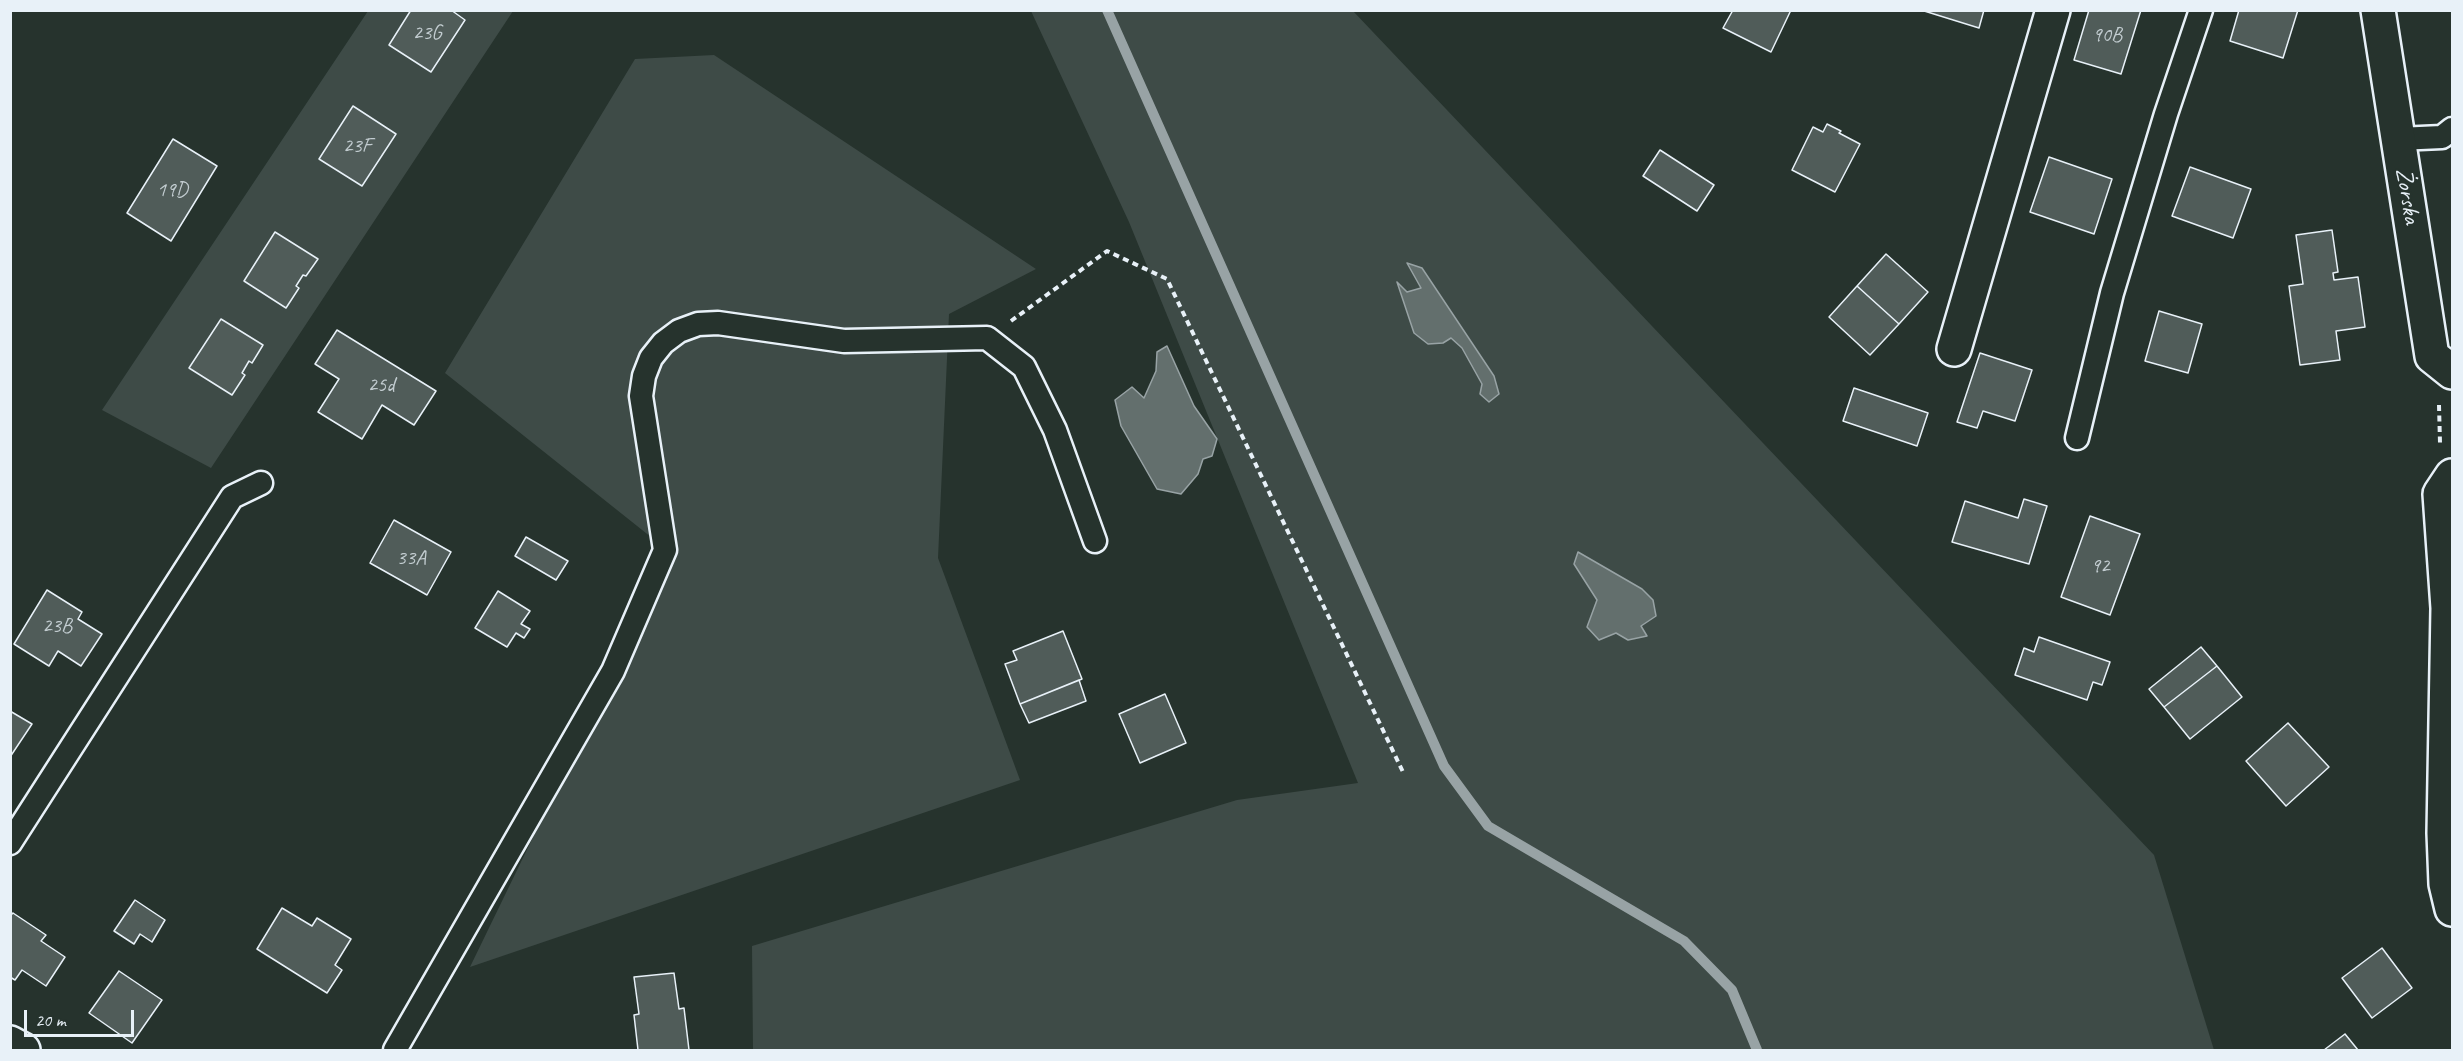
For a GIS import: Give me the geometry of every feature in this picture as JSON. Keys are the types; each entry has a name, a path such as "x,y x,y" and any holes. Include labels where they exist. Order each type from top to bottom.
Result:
{"street":[{"path":"1954,349 2053,10"},
{"name":"Żorska","path":"2378,10 2398,139 2442,364"},
{"path":"2446,485 2450,608 2446,884 2452,909"},
{"path":"10,1043 22,1050"}],"lane":[{"path":"2077,438 2112,293 2200,10"},
{"path":"2398,139 2442,137 2452,129"},
{"path":"395,1050 613,671 665,550 641,396 644,376 651,358 663,343 679,331 698,324 718,323 844,341 987,338 1024,367 1055,430 1095,541"},
{"path":"10,843 232,496 261,483"}],"path":[{"path":"987,338 1107,251 1167,279 1403,772"},
{"path":"2442,364 2439,399 2446,485"}],"shaded area":[{"path":"368,11 513,11 211,468 102,410"},
{"path":"1031,11 1353,11 2154,855 2214,1050 753,1050 752,946 1237,800 1358,783 1129,222"},
{"path":"714,55 1036,269 949,314 938,558 1020,780 470,967 671,553 445,373 635,59"},
{"path":"1407,263 1422,268 1494,376 1499,394 1489,402 1480,394 1482,384 1462,348 1451,338 1443,343 1428,344 1414,333 1397,282 1407,292 1421,288"},
{"path":"1167,346 1194,406 1217,439 1212,456 1203,459 1198,474 1181,494 1157,489 1121,426 1115,400 1132,387 1144,398 1156,371 1157,352"},
{"path":"1578,552 1642,589 1653,600 1656,616 1641,626 1647,636 1628,640 1616,633 1599,640 1587,627 1597,600 1574,564"}],"building":[{"path":"411,10 451,10 465,20 431,72 389,45"},
{"path":"1733,10 1791,10 1771,52 1723,28"},
{"path":"1921,10 1984,10 1979,28"},
{"path":"2089,10 2141,10 2121,74 2074,60"},
{"path":"2239,10 2298,10 2283,58 2230,41"},
{"path":"353,106 396,134 362,186 319,159"},
{"path":"1827,124 1860,144 1835,192 1792,170 1813,127 1823,132"},
{"path":"173,139 217,166 171,241 127,213"},
{"path":"1660,150 1714,185 1697,211 1643,176"},
{"path":"2049,157 2112,179 2094,234 2030,212"},
{"path":"2190,167 2251,189 2233,238 2172,216"},
{"path":"2332,230 2338,272 2333,273 2334,280 2358,277 2365,327 2336,331 2340,360 2300,365 2289,286 2303,284 2296,235"},
{"path":"275,232 318,259 306,276 303,275 296,286 299,288 286,308 244,281"},
{"path":"1886,254 1928,292 1899,324 1857,286"},
{"path":"1857,286 1899,324 1870,355 1829,317"},
{"path":"2159,311 2202,324 2188,373 2145,361"},
{"path":"221,319 263,345 252,363 249,361 242,373 245,375 232,395 189,368"},
{"path":"337,330 436,391 414,425 382,405 362,439 318,412 339,379 315,364"},
{"path":"1980,353 2032,370 2015,421 1983,411 1977,428 1957,422"},
{"path":"1854,388 1928,413 1917,446 1843,421"},
{"path":"2024,499 2047,506 2029,564 1952,542 1965,501 2018,518"},
{"path":"2090,516 2140,534 2110,615 2061,597"},
{"path":"394,520 451,552 427,595 370,563"},
{"path":"526,537 568,561 556,580 515,556"},
{"path":"47,590 82,612 78,619 102,634 81,666 58,651 49,666 14,644"},
{"path":"498,591 530,611 521,624 530,629 524,638 516,633 507,647 475,628"},
{"path":"1063,631 1082,679 1020,704 1005,664 1017,660 1013,651"},
{"path":"2039,637 2110,662 2102,685 2093,682 2087,700 2015,675 2024,648 2034,652"},
{"path":"2201,647 2217,666 2164,707 2149,689"},
{"path":"2217,666 2242,697 2190,739 2164,707"},
{"path":"1079,680 1086,701 1029,723 1020,704"},
{"path":"1165,694 1186,743 1140,763 1119,714"},
{"path":"10,711 32,724 10,757"},
{"path":"2288,723 2329,767 2286,806 2246,761"},
{"path":"135,900 165,920 152,942 140,934 134,944 114,931"},
{"path":"282,908 312,926 317,918 351,939 335,965 342,970 327,993 257,949"},
{"path":"13,913 46,935 41,941 65,957 46,986 22,970 15,980 10,977 10,916"},
{"path":"2382,948 2412,988 2372,1018 2342,978"},
{"path":"119,971 162,1000 132,1043 89,1013"},
{"path":"674,973 679,1009 684,1008 689,1050 638,1050 634,1015 639,1014 634,977"},
{"path":"2345,1034 2358,1050 2324,1050"}],"waterway":[{"path":"1107,10 1444,766 1488,826 1684,941 1732,990 1757,1050"}]}
